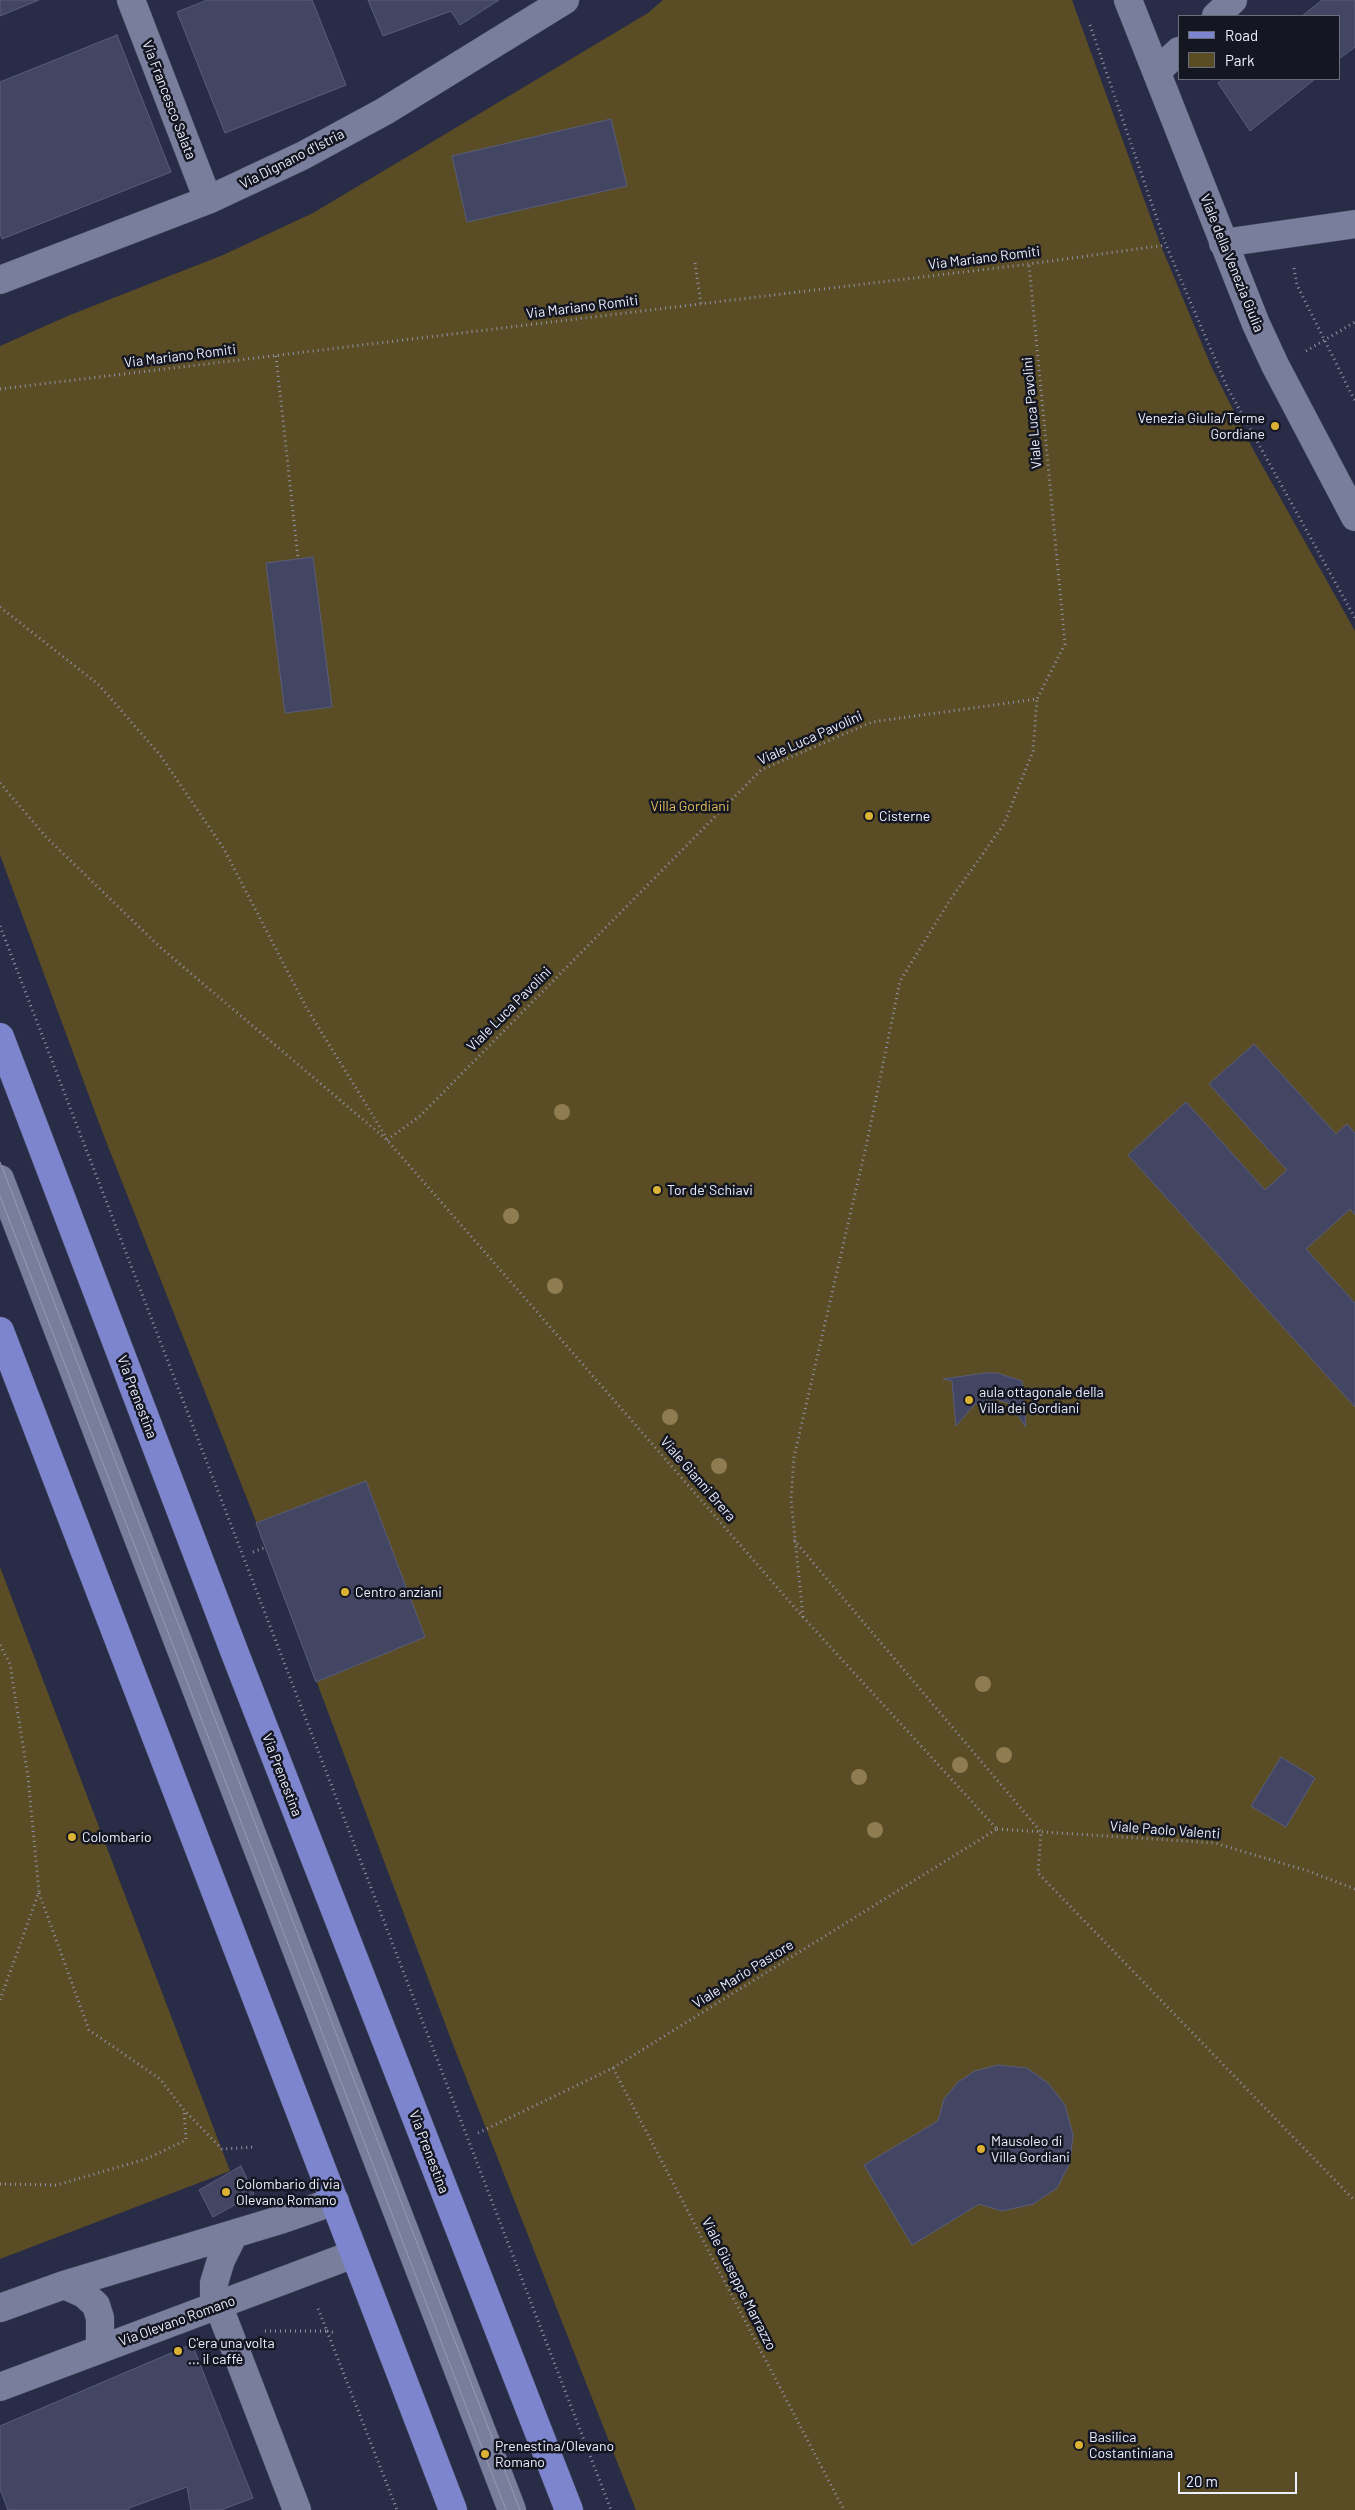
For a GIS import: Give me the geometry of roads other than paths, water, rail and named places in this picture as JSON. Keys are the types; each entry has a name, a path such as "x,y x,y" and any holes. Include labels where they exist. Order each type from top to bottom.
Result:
{"main road":[{"name":"Via Prenestina","path":"0,1037 239,1666 570,2510"},
{"path":"0,1331 453,2510"}],"street":[{"name":"Via Francesco Salata","path":"131,0 208,200"},
{"name":"Via Dignano d'Istria","path":"0,280 208,200 302,156 377,115 565,0"},
{"name":"Viale della Venezia Giulia","path":"1128,0 1223,243 1275,365 1355,516"},
{"path":"1217,15 1233,0"},
{"path":"1157,71 1178,52"},
{"path":"1223,243 1355,224"},
{"path":"0,1179 512,2510"},
{"path":"0,2308 64,2285 234,2234 334,2201"},
{"path":"234,2234 221,2260 214,2283 217,2306 297,2510"},
{"name":"Via Olevano Romano","path":"0,2387 354,2254"},
{"path":"64,2285 84,2294 96,2305 100,2318 100,2349"}],"tram line":[{"path":"0,1162 520,2510"},
{"path":"0,1196 506,2510"}],"place":[{"name":"Venezia Giulia/Terme Gordiane","path":"1275,426"},
{"name":"Cisterne","path":"869,816"},
{"name":"Tor de' Schiavi","path":"657,1190"},
{"name":"aula ottagonale della Villa dei Gordiani","path":"969,1400"},
{"name":"Centro anziani","path":"345,1592"},
{"name":"Colombario","path":"72,1837"},
{"name":"Mausoleo di Villa Gordiani","path":"981,2149"},
{"name":"Colombario di via Olevano Romano","path":"226,2192"},
{"name":"C'era una volta ... il caffè","path":"178,2351"},
{"name":"Basilica Costantiniana","path":"1079,2445"},
{"name":"Prenestina/Olevano Romano","path":"485,2454"}],"park label":[{"name":"Villa Gordiani","path":"690,806"}]}
